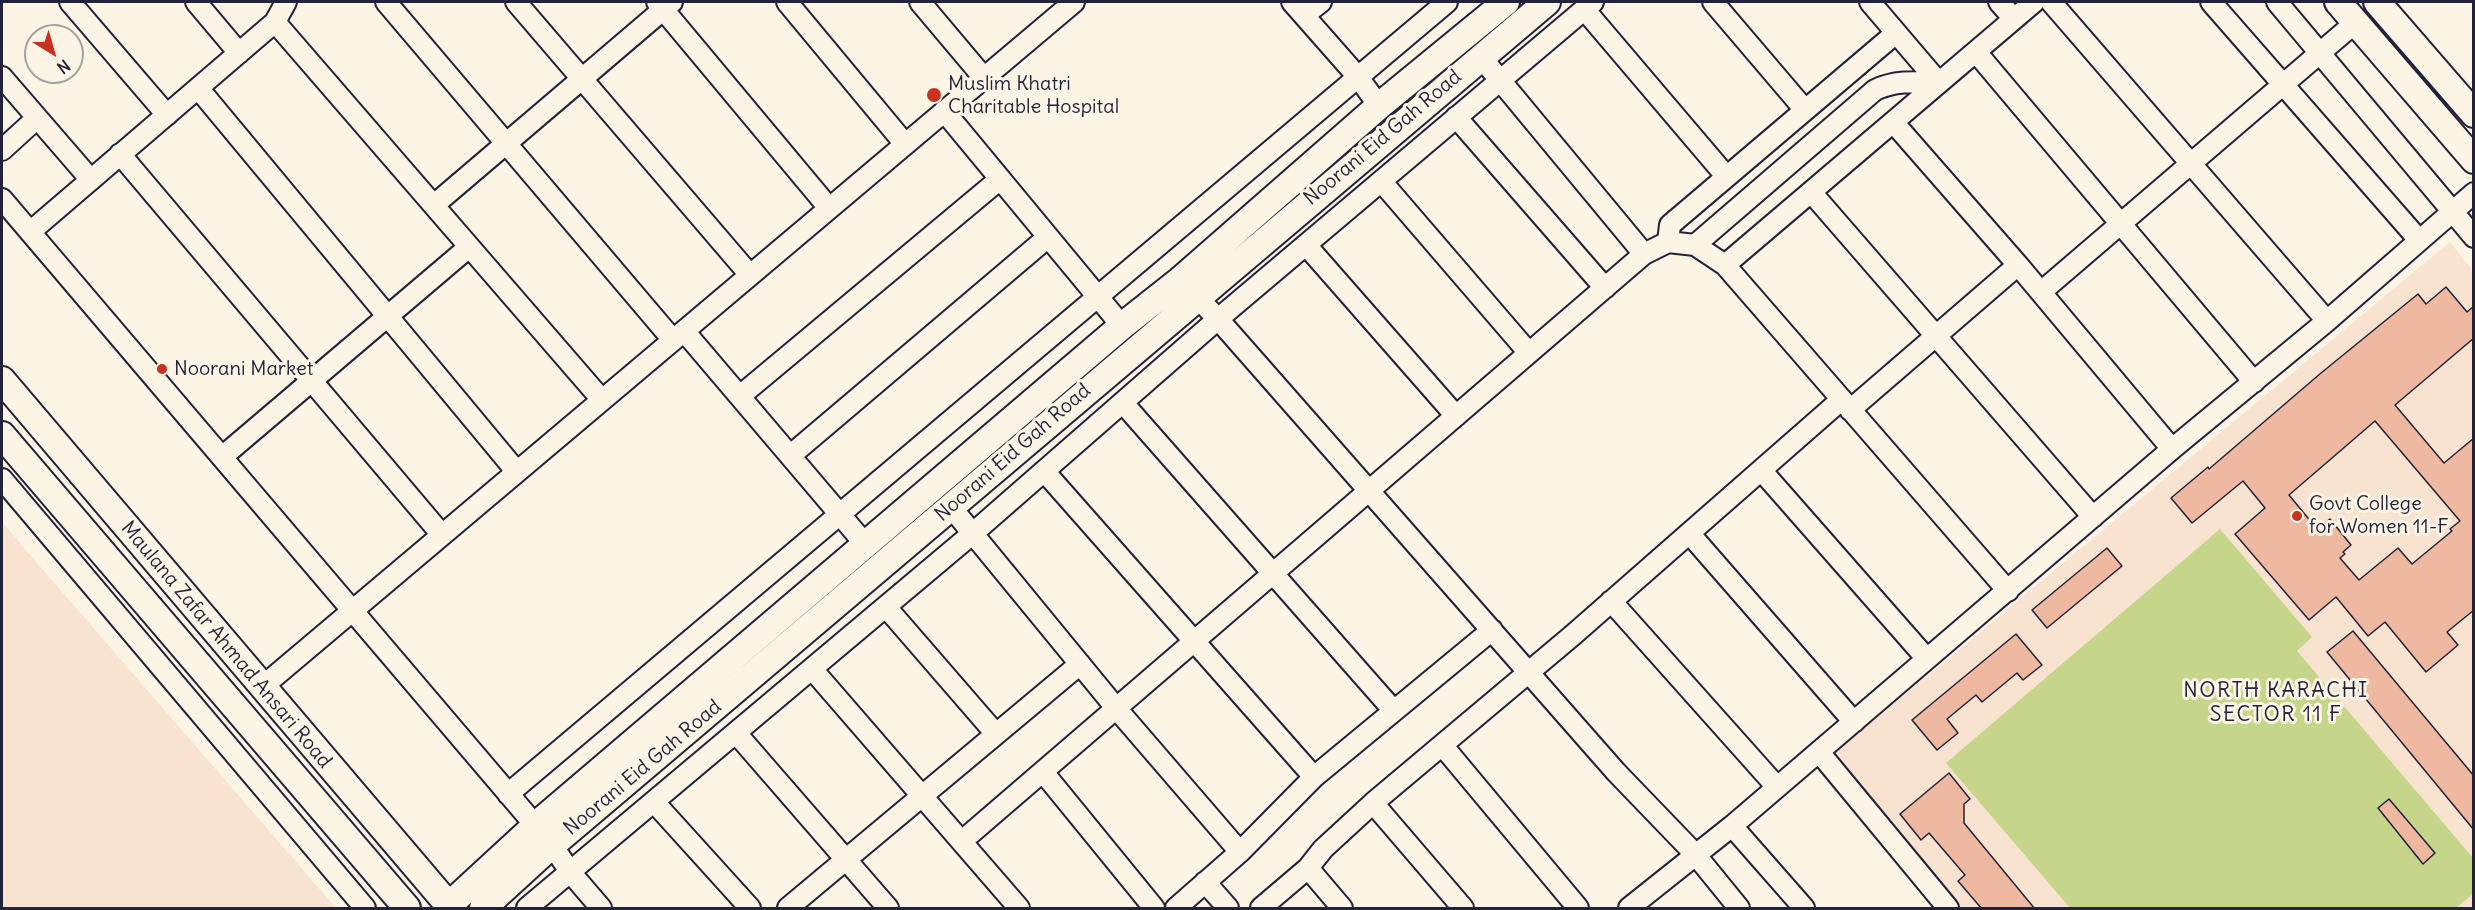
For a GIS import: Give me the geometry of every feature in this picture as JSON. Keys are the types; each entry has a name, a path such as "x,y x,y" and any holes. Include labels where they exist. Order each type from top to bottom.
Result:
{"main road":[{"name":"Noorani Eid Gah Road","path":"449,908 951,507 1188,288 1379,106 1506,2"},
{"name":"Noorani Eid Gah Road","path":"483,909 543,835 865,544 1122,326 1188,288 1547,2"},
{"path":"2338,2 2474,160"},
{"path":"2377,2 2474,114"},
{"name":"Maulana Zafar Ahmad Ansari Road","path":"2,380 449,908"},
{"name":"Maulana Zafar Ahmad Ansari Road","path":"2,435 407,909"}],"street":[{"path":"70,2 167,115"},
{"path":"196,2 239,53"},
{"path":"30,232 275,22 286,2"},
{"path":"386,2 507,144 678,336 740,396 865,544"},
{"path":"516,2 750,275"},
{"path":"787,2 905,144"},
{"path":"920,2 984,78"},
{"path":"262,687 1074,2"},
{"path":"1321,2 1298,8 1358,77 1379,106"},
{"path":"508,794 1099,298 1447,2"},
{"path":"1713,2 1805,110"},
{"path":"1870,2 1939,83"},
{"path":"1999,2 2014,19"},
{"path":"1725,265 2034,2"},
{"path":"2051,2 2327,321"},
{"path":"2211,2 2419,240"},
{"path":"2277,2 2474,237"},
{"path":"434,205 582,79 664,4 829,208"},
{"path":"527,909 972,534 1218,319 1589,5 1726,176"},
{"path":"275,22 602,400"},
{"path":"2041,292 2356,22"},
{"path":"1668,242 1670,225 1896,33"},
{"path":"1976,51 2254,382"},
{"path":"1480,56 1644,254"},
{"path":"2,77 91,180"},
{"path":"1695,245 1875,90 1902,82 1939,83"},
{"path":"198,88 517,472"},
{"path":"944,111 1122,326"},
{"path":"1456,117 1605,288"},
{"path":"2,150 37,118"},
{"path":"1893,122 2018,265 2172,449"},
{"path":"120,154 442,535"},
{"path":"740,396 1000,179"},
{"path":"1381,181 1529,353"},
{"path":"1811,192 2093,517"},
{"path":"1629,909 1819,752 2172,449 2327,321 2474,193"},
{"path":"2,199 543,835 601,909"},
{"path":"791,455 1048,237"},
{"path":"962,841 1644,254 1668,242 1695,245 1725,265 2008,591"},
{"path":"1306,245 1456,416"},
{"path":"222,457 470,247"},
{"path":"1261,909 1308,868 1323,849 1373,803 1528,673 1761,470 1935,336 2018,265"},
{"path":"1188,288 1218,319 1616,772 1695,854 1739,909"},
{"path":"1123,403 1394,711"},
{"path":"1761,470 1927,659"},
{"path":"1044,471 1314,777"},
{"path":"2,479 365,909"},
{"path":"951,507 1116,708 1240,852"},
{"path":"1689,533 1854,722"},
{"path":"1611,601 1777,787"},
{"path":"886,607 996,734"},
{"path":"1176,909 1240,852 1314,777 1492,630"},
{"path":"788,909 1080,664"},
{"path":"812,669 1019,909"},
{"path":"736,733 888,909"},
{"path":"1442,745 1578,909"},
{"path":"1819,752 1948,909"},
{"path":"1043,772 1154,909"},
{"path":"654,802 750,909"},
{"path":"1373,803 1463,909"},
{"path":"1731,826 1804,909"},
{"path":"1308,868 1342,909"},
{"path":"1205,882 1228,909"}],"shaded area":[{"name":"Govt College for Women 11-F","path":"2450,242 2473,271 2473,908 1948,908 1826,760"},
{"path":"2,522 44,571 336,908 2,908"}],"green space":[{"path":"2220,529 2312,637 2297,651 2473,858 2473,894 2456,908 2070,908 1946,763"}],"building":[{"path":"2446,287 2467,312 2474,306 2474,338 2395,405 2444,463 2474,438 2474,610 2447,632 2458,645 2426,672 2385,622 2368,636 2336,597 2309,620 2235,534 2265,508 2243,481 2192,523 2171,498 2208,467 2209,469 2418,294 2426,304","holes":["2375,421 2460,521 2450,529 2452,531 2412,564 2398,548 2359,580 2340,558 2351,545 2330,519 2317,529 2289,495"]},
{"path":"2107,548 2122,566 2047,628 2032,610"},
{"path":"2353,631 2474,776 2474,830 2327,652"},
{"path":"2016,634 2042,665 2023,680 2017,673 1982,702 1976,695 1947,719 1958,733 1937,750 1912,720"},
{"path":"1949,773 1970,799 1964,804 1964,823 2035,909 1982,909 1958,881 1965,875 1929,833 1921,840 1900,814"},
{"path":"2389,799 2435,853 2423,864 2378,808"}],"place":[{"name":"Muslim Khatri Charitable Hospital","path":"934,95"},
{"name":"Noorani Market","path":"162,369"},
{"name":"Govt College for Women 11-F","path":"2297,516"}],"district":[{"name":"NORTH KARACHI SECTOR 11 F","path":"2276,703"}]}
